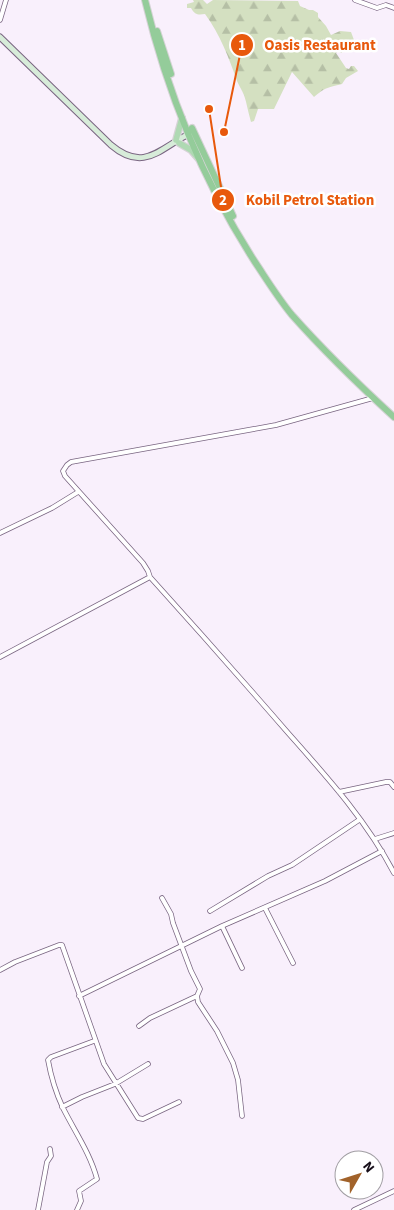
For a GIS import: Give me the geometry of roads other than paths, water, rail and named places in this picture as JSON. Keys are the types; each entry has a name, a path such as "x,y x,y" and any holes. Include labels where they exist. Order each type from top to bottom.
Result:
{"highway":[{"path":"147,0 156,41 182,116 234,219 236,232"},
{"path":"147,0 202,164 236,232 292,314 328,355 394,417"}],"main road":[{"path":"0,37 120,152 135,157 150,156 159,153 192,134"},
{"path":"175,143 182,116"},
{"path":"175,143 191,150 202,164"}],"street":[{"path":"0,20 6,0"},
{"path":"355,0 377,8 385,2 394,8"},
{"path":"373,398 276,425 71,462 65,467 64,474 143,563 150,578 248,686 339,792 392,863 394,873"},
{"path":"0,533 52,508 78,492"},
{"path":"0,657 150,578"},
{"path":"339,792 386,782 390,782 394,787"},
{"path":"210,911 268,876 292,865 359,820"},
{"path":"375,839 394,833"},
{"path":"79,996 222,926 325,880 382,851"},
{"path":"162,898 171,914 191,971 200,988 197,996 198,1002 217,1031 234,1063 242,1116"},
{"path":"265,908 293,963"},
{"path":"222,926 242,968"},
{"path":"0,970 31,955 59,944 62,945 94,1041 104,1064 138,1118 143,1119 179,1102"},
{"path":"138,1026 150,1018 197,996"},
{"path":"77,1210 80,1201 79,1191 97,1179 81,1139 62,1107 51,1077 48,1060 51,1057 94,1041"},
{"path":"62,1107 115,1084 148,1064"},
{"path":"38,1210 47,1162 51,1156 50,1149"},
{"path":"354,1210 394,1191"}],"place":[{"name":"Kobil Petrol Station","path":"209,109"},
{"name":"Oasis Restaurant","path":"224,132"}]}
